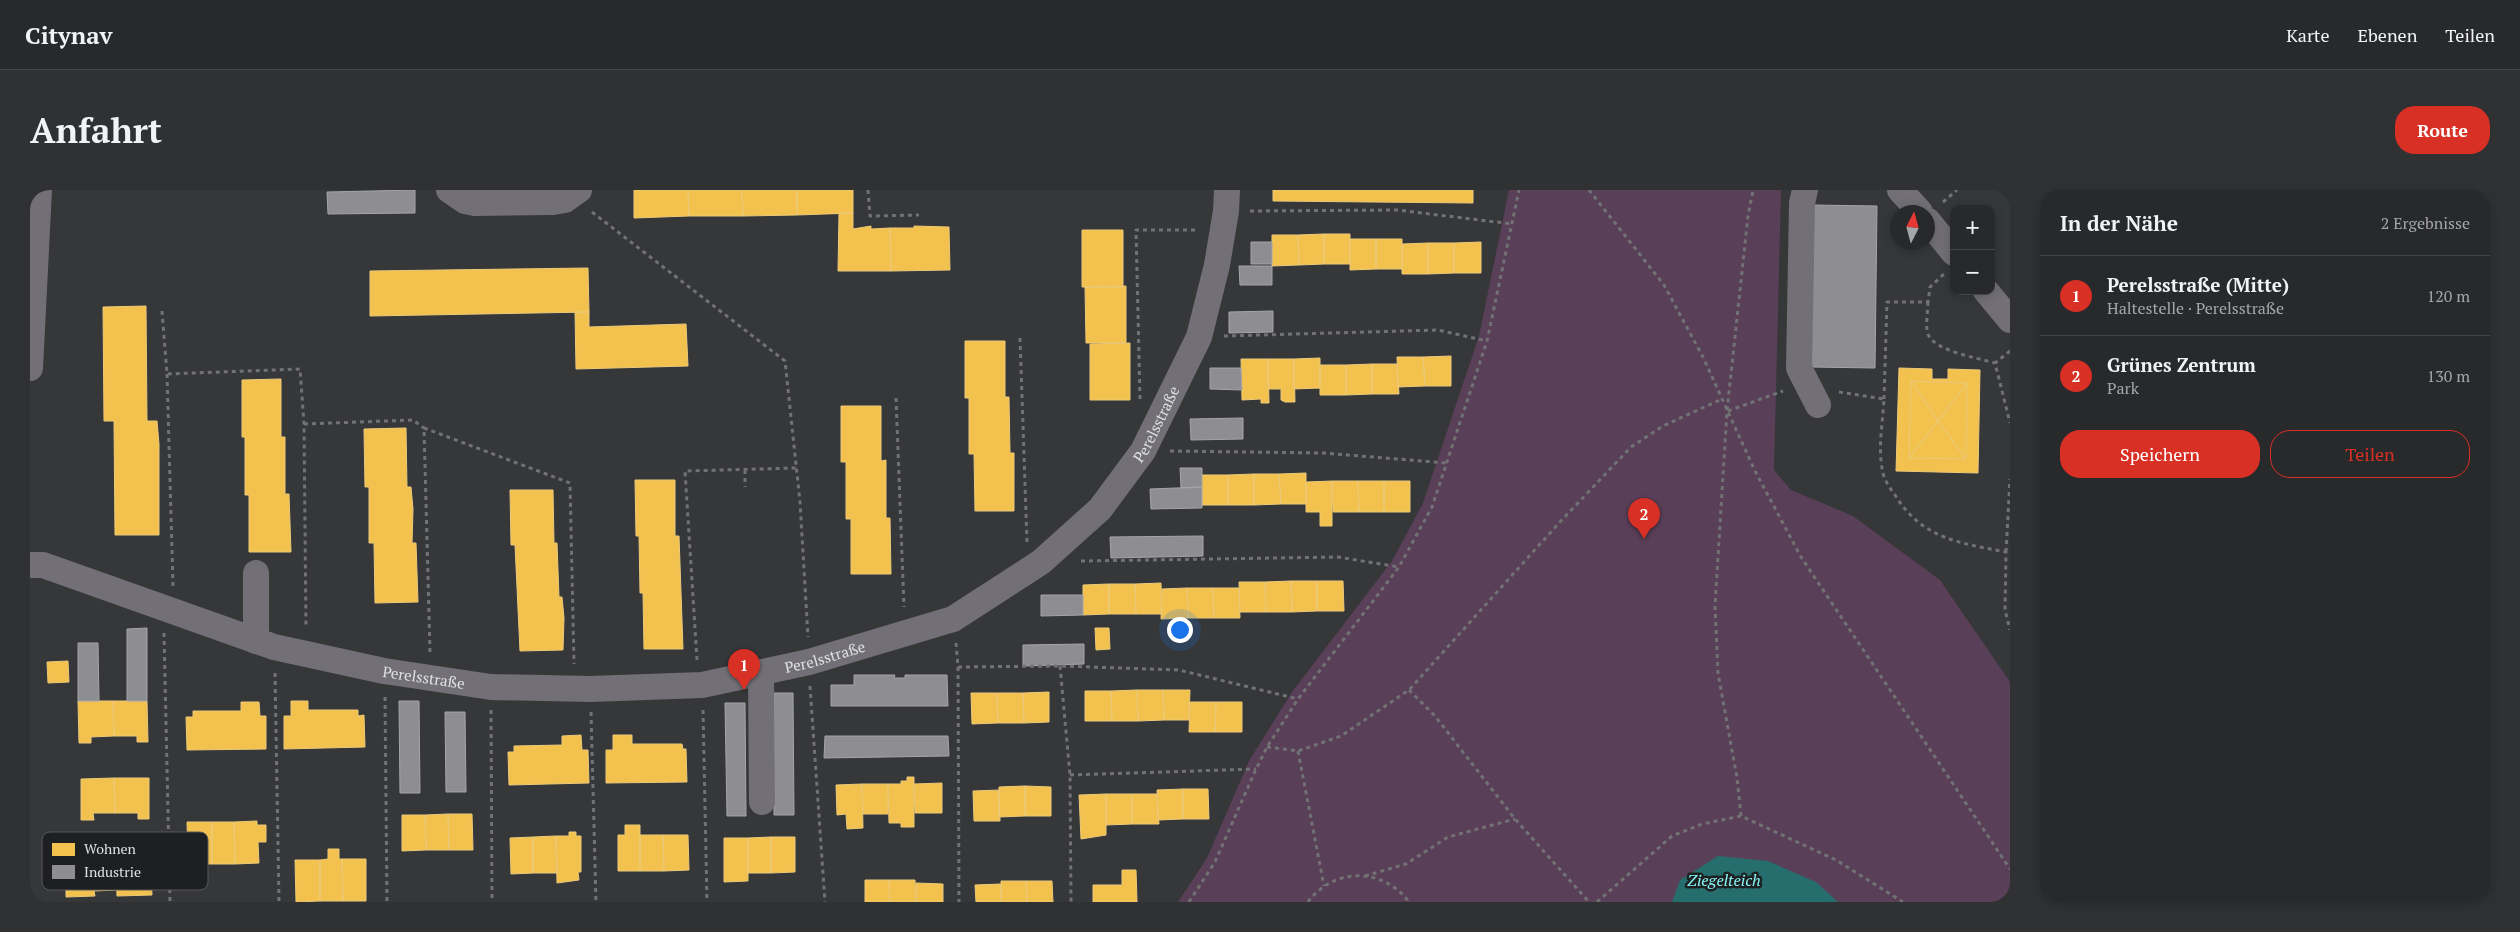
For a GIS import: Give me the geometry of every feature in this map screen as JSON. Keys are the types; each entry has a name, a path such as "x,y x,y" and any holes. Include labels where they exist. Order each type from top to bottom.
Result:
{"street":[{"path":"30,368 39,190"},
{"path":"449,190 459,198 475,203 553,202 576,193"},
{"path":"1805,190 1802,203 1807,264 1805,354 1799,368 1813,397"},
{"path":"1900,190 1914,205"},
{"name":"Perelsstraße","path":"30,565 43,566 265,644 384,671 491,687 583,689 702,685 809,662 953,619 1040,562 1100,509 1143,451 1199,337 1226,210"},
{"path":"1935,234 1950,260"},
{"path":"1989,295 2010,320"},
{"path":"256,573 265,644"},
{"path":"761,672 762,802"}],"path":[{"path":"868,190 870,216 918,215"},
{"path":"1189,902 1215,862 1267,747 1298,699 1399,567 1432,507 1487,341 1519,190"},
{"path":"1589,190 1664,285 1703,357 1755,472 1801,557 2010,870"},
{"path":"1741,816 1737,778 1718,673 1715,606 1727,411 1748,216 1753,190"},
{"path":"576,193 785,361 800,502 810,708 825,902"},
{"path":"1140,406 1136,230 1226,210 1397,210 1513,224"},
{"path":"1950,263 1930,287 1927,331 1931,341 1940,347 1995,363"},
{"path":"1928,302 1887,302 1882,467 1886,482 1899,503 1917,523 1933,534 1951,540 2006,552"},
{"path":"162,311 167,374 170,832"},
{"path":"1199,337 1438,330 1487,341"},
{"path":"1020,338 1028,570"},
{"path":"1995,363 2010,351"},
{"path":"1995,363 2010,423"},
{"path":"167,374 300,370 304,424 306,654"},
{"path":"1727,411 1767,396 1884,398"},
{"path":"896,398 905,633"},
{"path":"1267,747 1298,751 1341,736 1409,690 1630,447 1663,426 1722,399"},
{"path":"304,424 412,420 424,428 570,484 596,902"},
{"path":"424,428 431,678"},
{"path":"1143,451 1323,453 1447,463"},
{"path":"707,902 702,685 697,669 696,625 685,471 796,468"},
{"path":"745,470 746,487"},
{"path":"2010,479 2005,610 2010,630"},
{"path":"1080,561 1338,557 1399,567"},
{"path":"953,619 958,667 959,902"},
{"path":"265,644 279,902"},
{"path":"958,667 1060,666 1179,670 1298,699"},
{"path":"1060,666 1070,775 1071,902"},
{"path":"384,671 387,902"},
{"path":"491,687 492,902"},
{"path":"1409,690 1435,716 1514,819 1589,902"},
{"path":"1298,751 1324,886"},
{"path":"1070,775 1256,769"},
{"path":"1598,902 1672,836 1702,824 1741,816 1836,860 1903,902"},
{"path":"1308,902 1324,886 1343,878 1365,876 1406,864 1448,837 1514,819"},
{"path":"1365,876 1388,883 1409,902"}],"shaded area":[{"path":"1509,190 1781,190 1774,470 1791,490 1853,516 1940,580 2010,682 2010,902 1178,902 1207,858 1249,761 1292,692 1392,561 1423,503 1479,336"}],"water":[{"name":"Ziegelteich","path":"1718,856 1768,861 1816,882 1838,902 1672,902 1680,880"}],"building: Wohnen":[{"path":"634,190 688,190 689,216 634,218"},
{"path":"688,190 742,190 743,216 689,216"},
{"path":"742,190 797,190 797,215 743,216"},
{"path":"797,190 853,190 853,213 797,215"},
{"path":"1273,190 1473,190 1473,203 1273,201"},
{"path":"839,213 853,213 853,229 871,226 871,229 890,228 891,271 838,271"},
{"path":"914,226 949,227 950,270 891,271 890,228 914,228"},
{"path":"1082,230 1123,230 1123,287 1082,287"},
{"path":"1324,234 1324,264 1299,265 1298,235"},
{"path":"1324,234 1350,234 1350,264 1324,264"},
{"path":"1272,235 1298,235 1299,265 1272,266"},
{"path":"1350,239 1376,239 1376,269 1350,270"},
{"path":"1376,239 1402,239 1402,269 1376,269"},
{"path":"1481,242 1481,273 1454,273 1454,243"},
{"path":"1428,243 1428,274 1402,274 1402,244"},
{"path":"1428,243 1454,243 1454,273 1428,274"},
{"path":"588,268 589,312 370,316 370,271"},
{"path":"1126,286 1126,343 1086,343 1085,287"},
{"path":"146,306 147,421 157,421 159,444 159,535 115,535 114,421 104,421 103,307"},
{"path":"575,312 589,312 589,327 686,324 688,366 576,369"},
{"path":"965,341 1005,341 1005,397 1009,397 1010,453 1014,453 1014,511 975,511 974,454 969,454 969,398 965,398"},
{"path":"1130,343 1130,400 1090,400 1090,344"},
{"path":"1451,356 1451,386 1425,386 1423,357"},
{"path":"1397,357 1423,357 1425,386 1398,387"},
{"path":"1320,358 1320,388 1294,389 1294,359"},
{"path":"1241,359 1268,359 1269,403 1261,403 1261,399 1242,400"},
{"path":"1268,359 1294,359 1295,402 1281,400 1281,389 1268,389"},
{"path":"1372,364 1372,394 1346,395 1346,365"},
{"path":"1372,364 1397,364 1399,394 1372,394"},
{"path":"1320,365 1346,365 1346,395 1320,395"},
{"path":"1899,368 1932,369 1932,379 1948,379 1948,369 1980,370 1978,473 1896,471"},
{"path":"281,379 281,437 285,437 285,494 289,494 291,552 249,552 249,495 245,495 245,437 242,437 242,380"},
{"path":"1911,381 1967,383 1938,421"},
{"path":"1911,381 1938,421 1909,458"},
{"path":"1967,383 1966,459 1938,421"},
{"path":"841,406 881,406 881,461 886,460 886,518 890,518 891,574 851,574 851,519 846,519 846,462 841,462"},
{"path":"1938,421 1966,459 1909,458"},
{"path":"406,428 407,487 411,487 413,509 412,543 416,543 418,602 375,603 374,543 369,543 369,487 365,487 364,429"},
{"path":"1306,473 1306,504 1281,504 1279,474"},
{"path":"1254,474 1254,505 1228,505 1228,475"},
{"path":"1254,474 1279,474 1281,504 1254,505"},
{"path":"1201,475 1228,475 1228,505 1202,505"},
{"path":"635,480 675,480 675,536 679,536 683,649 644,649 643,593 640,593 639,536 636,536"},
{"path":"1332,481 1332,526 1320,526 1320,512 1306,512 1306,482"},
{"path":"1332,481 1358,481 1359,512 1333,512"},
{"path":"1358,481 1384,481 1384,512 1359,512"},
{"path":"1384,481 1410,481 1410,512 1384,512"},
{"path":"510,490 553,490 554,543 557,543 559,597 562,597 564,618 563,650 520,651 515,545 511,545"},
{"path":"1291,581 1292,612 1266,612 1265,582"},
{"path":"1291,581 1317,581 1317,611 1292,612"},
{"path":"1317,581 1343,581 1344,611 1317,611"},
{"path":"1239,582 1265,582 1266,612 1240,612"},
{"path":"1161,583 1162,614 1136,614 1135,584"},
{"path":"1109,584 1109,614 1083,615 1083,585"},
{"path":"1109,584 1135,584 1136,614 1109,614"},
{"path":"1187,588 1188,618 1161,619 1162,589"},
{"path":"1187,588 1213,588 1214,618 1188,618"},
{"path":"1213,588 1239,588 1240,618 1214,618"},
{"path":"1095,628 1109,628 1110,649 1096,650"},
{"path":"68,661 69,682 48,683 47,662"},
{"path":"1137,690 1138,721 1112,721 1111,691"},
{"path":"1137,690 1163,690 1164,720 1138,721"},
{"path":"1163,690 1190,690 1189,720 1164,720"},
{"path":"1085,691 1111,691 1112,721 1085,721"},
{"path":"1049,692 1049,722 1024,723 1023,693"},
{"path":"971,693 997,693 998,723 972,724"},
{"path":"997,693 1023,693 1024,723 998,723"},
{"path":"78,701 113,701 114,736 91,737 91,743 79,743"},
{"path":"113,701 147,701 148,742 137,742 137,736 114,736"},
{"path":"291,701 308,701 308,710 358,710 358,716 364,715 365,747 284,749 284,716 291,716"},
{"path":"241,702 259,702 260,716 266,716 266,749 187,750 186,717 193,717 193,711 241,711"},
{"path":"1190,702 1216,702 1215,732 1189,732"},
{"path":"1216,702 1242,702 1242,732 1215,732"},
{"path":"581,735 582,750 588,750 589,783 509,785 508,752 514,752 514,746 562,745 562,736"},
{"path":"613,735 632,735 632,744 682,744 683,749 686,749 687,782 606,783 606,750 613,750"},
{"path":"907,777 914,777 914,827 901,827 901,823 889,823 888,784 901,784 901,781 907,781"},
{"path":"114,778 115,813 93,813 94,820 81,820 81,779"},
{"path":"114,778 149,778 149,819 138,819 138,813 115,813"},
{"path":"942,783 942,813 915,813 914,784"},
{"path":"862,784 863,828 847,829 846,814 837,815 836,785"},
{"path":"862,784 888,784 888,814 863,814"},
{"path":"1025,786 1025,816 999,817 999,787"},
{"path":"1025,786 1051,787 1051,816 1025,816"},
{"path":"1183,789 1183,819 1158,820 1157,790"},
{"path":"1183,789 1208,789 1209,819 1183,819"},
{"path":"999,790 1000,821 974,821 973,791"},
{"path":"1106,794 1106,835 1081,839 1079,795"},
{"path":"1106,794 1132,794 1132,824 1106,825"},
{"path":"1132,794 1157,794 1159,824 1132,824"},
{"path":"448,814 449,850 426,850 425,815"},
{"path":"448,814 472,814 473,850 449,850"},
{"path":"402,815 425,815 426,850 402,851"},
{"path":"257,821 257,825 266,825 266,842 258,842 259,863 235,864 234,822"},
{"path":"187,822 212,822 212,864 208,864 208,832 187,832"},
{"path":"212,822 234,822 235,864 212,864"},
{"path":"625,825 640,825 640,871 618,871 618,835 625,835"},
{"path":"569,832 576,832 576,836 581,836 581,872 578,872 579,880 557,883 556,836 569,836"},
{"path":"640,835 663,835 664,871 640,871"},
{"path":"663,835 688,835 689,870 664,871"},
{"path":"556,836 557,873 533,873 533,837"},
{"path":"533,837 533,873 511,874 510,838"},
{"path":"771,837 771,873 748,873 748,838"},
{"path":"771,837 795,837 795,872 771,873"},
{"path":"724,838 748,838 748,881 724,882"},
{"path":"328,849 339,849 339,859 342,859 343,901 320,901 320,860 328,859"},
{"path":"342,859 366,859 366,901 343,901"},
{"path":"295,860 320,860 320,901 296,902"},
{"path":"1122,870 1136,870 1137,902 1093,902 1093,885 1122,885"},
{"path":"865,880 889,880 890,902 865,902"},
{"path":"889,880 915,880 916,902 890,902"},
{"path":"1001,881 1026,881 1027,902 1001,902"},
{"path":"1026,881 1052,881 1053,902 1027,902"},
{"path":"916,883 943,884 943,902 916,902"},
{"path":"1001,884 1001,902 976,902 975,885"},
{"path":"66,890 117,890 94,891 95,896 66,897"},
{"path":"117,890 152,890 152,895 117,896"}],"building: Industrie":[{"path":"415,190 415,213 328,214 327,192"},
{"path":"1813,205 1877,206 1875,368 1811,367"},
{"path":"1251,242 1272,242 1272,264 1251,264"},
{"path":"1239,266 1272,266 1272,285 1240,285"},
{"path":"1273,311 1273,332 1229,333 1229,312"},
{"path":"1210,368 1241,368 1242,390 1210,389"},
{"path":"1243,418 1243,439 1191,440 1190,419"},
{"path":"1180,468 1202,468 1202,487 1181,488"},
{"path":"1202,487 1202,508 1151,509 1150,489"},
{"path":"1203,536 1203,556 1111,558 1110,537"},
{"path":"1041,595 1083,595 1083,615 1041,616"},
{"path":"147,628 147,701 127,701 127,629"},
{"path":"78,643 98,643 99,701 78,701"},
{"path":"1084,644 1084,664 1023,666 1023,645"},
{"path":"854,675 895,675 894,678 905,678 905,675 947,675 948,706 831,706 831,685 854,685"},
{"path":"774,693 793,693 794,815 774,815"},
{"path":"399,701 419,701 420,793 400,793"},
{"path":"725,703 745,703 746,816 727,816"},
{"path":"445,712 465,712 466,792 446,792"},
{"path":"825,736 948,736 949,756 824,758"}],"place":[{"name":"Grünes Zentrum","path":"1644,539"},
{"name":"Perelsstraße (Mitte)","path":"744,690"}]}
